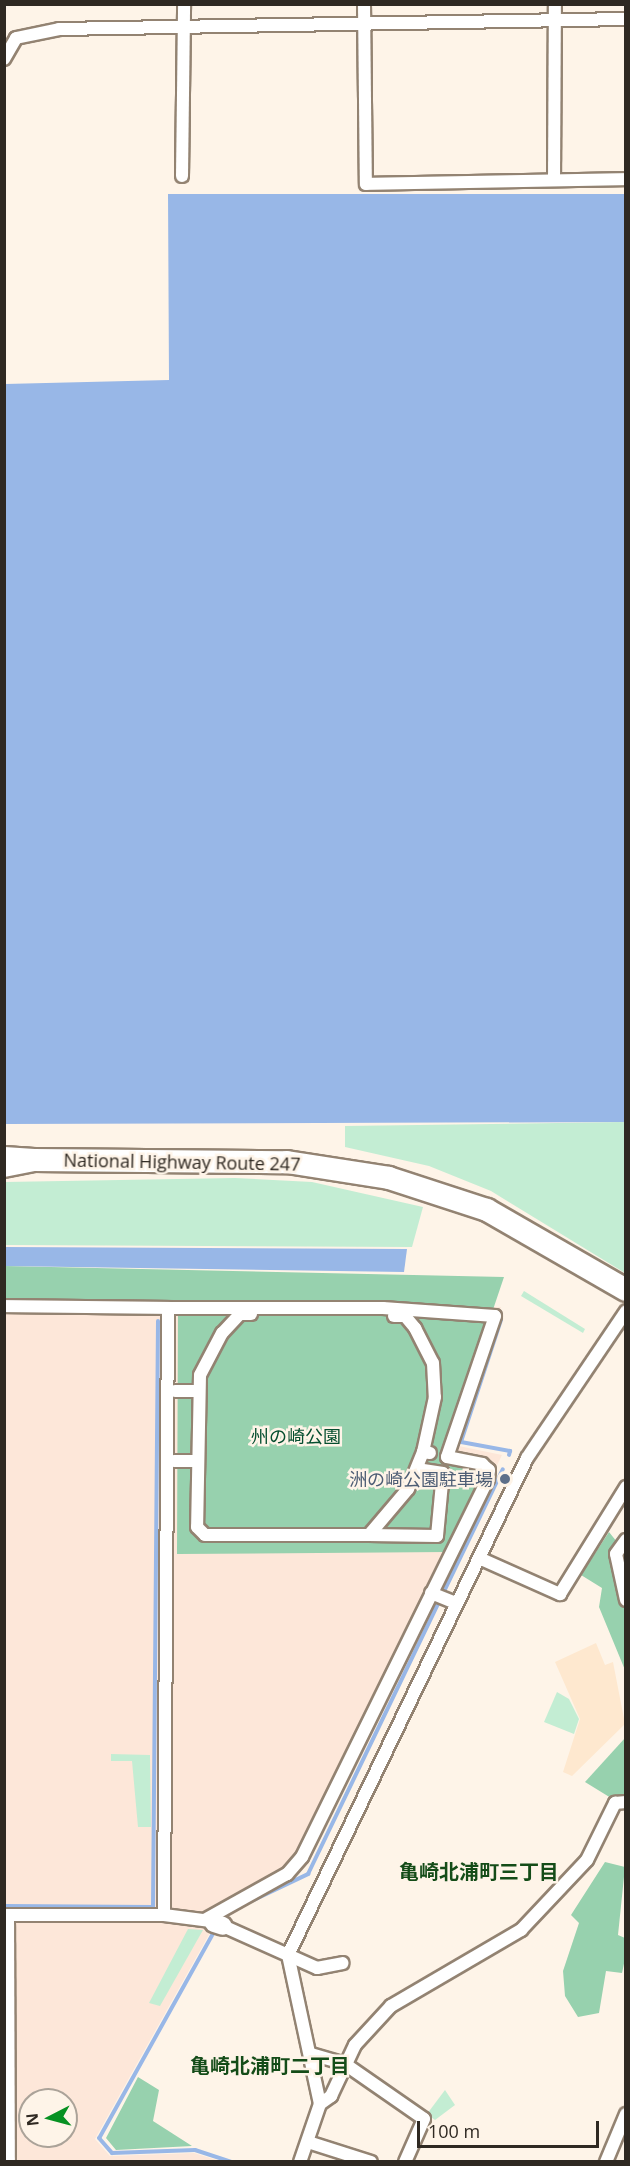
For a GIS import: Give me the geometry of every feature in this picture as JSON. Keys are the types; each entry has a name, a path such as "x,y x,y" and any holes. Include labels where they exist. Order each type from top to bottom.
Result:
{"highway":[{"name":"National Highway Route 247","path":"4,1158 287,1161 389,1178 487,1210 626,1290"},
{"name":"National Highway Route 247","path":"4,1166 34,1160"}],"street":[{"path":"182,177 184,4"},
{"path":"364,4 366,184 626,179"},
{"path":"554,180 555,4"},
{"path":"4,59 11,42 28,33 364,21 626,19"},
{"path":"4,1306 383,1308 495,1316 447,1457 482,1464 489,1474 435,1595 302,1857 287,1874 214,1923"},
{"path":"164,1915 168,1308"},
{"path":"300,2162 320,2104 311,2054 289,1980 288,1955 527,1458 626,1311"},
{"path":"369,1534 394,1511 426,1452 435,1397 433,1363 405,1316 240,1314 212,1345 198,1391 197,1527 205,1535 437,1536 443,1473 418,1469"},
{"path":"175,1391 198,1391"},
{"path":"174,1461 197,1461"},
{"path":"478,1558 560,1594 626,1487"},
{"path":"626,1540 616,1554 626,1600"},
{"path":"435,1595 456,1604"},
{"path":"320,2104 331,2096 345,2064 391,2006 521,1930 587,1860 615,1803 626,1802"},
{"path":"9,2162 6,1915 164,1915 214,1923 321,1969 344,1963"},
{"path":"311,2054 345,2064 424,2119 405,2162"},
{"path":"606,2162 626,2115"},
{"path":"308,2142 371,2162"}],"shaded area":[{"path":"4,1307 501,1307 454,1445 502,1455 298,1874 221,1913 95,2139 110,2156 194,2153 220,2161 5,2161"},
{"path":"596,1643 605,1665 613,1662 625,1724 572,1776 563,1772 580,1719 555,1662"}],"green space":[{"path":"625,1122 625,1273 491,1191 429,1166 345,1147 345,1126"},
{"path":"235,1178 312,1182 423,1207 412,1247 5,1245 5,1182"},
{"name":"州の崎公園","path":"5,1266 504,1277 442,1461 477,1468 483,1477 447,1552 177,1554 178,1303 5,1302"},
{"path":"524,1291 585,1329 583,1333 521,1296"},
{"path":"609,1532 617,1542 625,1599 625,1670 599,1607 602,1588 581,1575"},
{"path":"557,1692 569,1699 579,1719 574,1734 544,1722"},
{"path":"625,1738 625,1796 611,1798 585,1782"},
{"path":"111,1754 150,1755 151,1827 138,1827 132,1761 111,1761"},
{"path":"605,1862 625,1867 618,1935 625,1938 625,1959 622,1973 606,1971 599,2013 578,2017 565,1996 563,1971 579,1923 571,1915"},
{"path":"188,1929 203,1930 160,2006 149,2003"},
{"path":"138,2077 159,2090 153,2121 192,2146 116,2150 106,2138"},
{"path":"445,2090 455,2105 435,2120 427,2114"}],"water":[{"path":"168,194 625,194 625,1122 5,1124 5,384 169,380"},
{"path":"5,1247 407,1249 404,1272 5,1266"}],"waterway":[{"path":"501,1320 461,1442 510,1451 509,1455"},
{"path":"4,1906 153,1907 158,1321"},
{"path":"247,1903 308,1874 503,1469"},
{"path":"215,1930 99,2138 112,2153 195,2150 232,2162"}],"place":[{"name":"洲の崎公園駐車場","path":"505,1479"}],"district":[{"name":"亀崎北浦町三丁目","path":"479,1871"},
{"name":"亀崎北浦町二丁目","path":"270,2065"}]}
